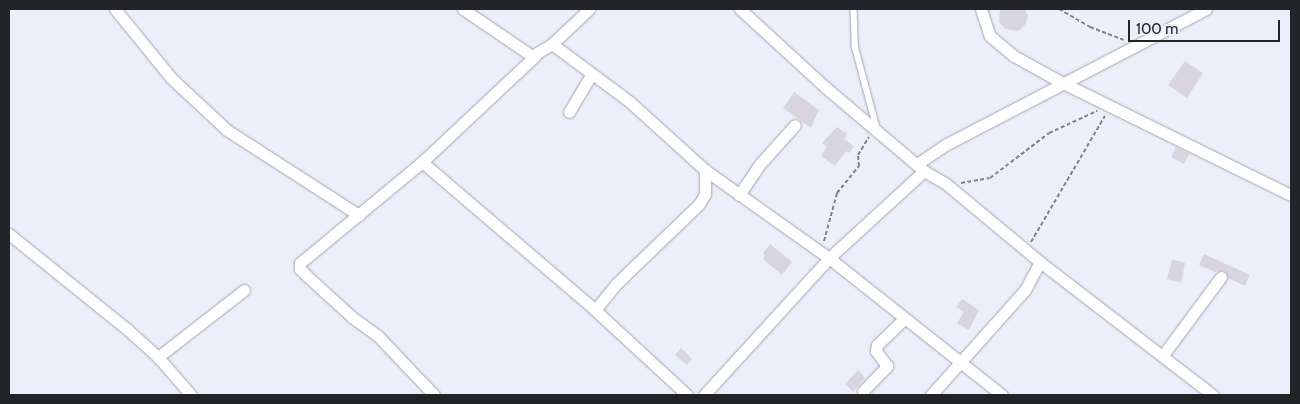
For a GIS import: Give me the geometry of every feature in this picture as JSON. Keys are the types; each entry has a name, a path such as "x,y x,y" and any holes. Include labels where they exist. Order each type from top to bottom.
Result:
{"street":[{"path":"115,9 171,78 227,130 359,214"},
{"path":"463,9 528,54 536,55"},
{"path":"434,395 378,336 352,317 300,269 300,263 312,249 359,214 422,162 536,55 552,44 589,9"},
{"path":"740,9 825,87 876,128 921,168 945,183 1040,262 1213,395"},
{"path":"981,9 990,36 998,45 1063,83 1291,195"},
{"path":"704,395 825,255 947,144 1206,9"},
{"path":"552,44 592,76 630,102 705,170 825,255 903,320 1002,395"},
{"path":"569,112 592,76"},
{"path":"739,195 760,164 795,125"},
{"path":"422,162 595,310 687,395"},
{"path":"595,310 616,284 699,204 705,194 705,170"},
{"path":"9,234 40,262 87,294 158,357 191,395"},
{"path":"931,395 961,364 1030,284 1040,262"},
{"path":"1163,355 1221,277"},
{"path":"158,357 244,290"},
{"path":"863,391 887,366 876,351 877,344 903,320"}],"lane":[{"path":"854,9 855,46 876,128"}],"path":[{"path":"1059,9 1090,27 1139,44"},
{"path":"945,183 974,182 990,178 1049,133 1075,118 1111,106"},
{"path":"1026,250 1111,106"},
{"path":"825,255 837,193 859,166 858,155 876,128"}],"building":[{"path":"1000,9 1025,9 1028,16 1025,25 1018,31 1005,29 999,22"},
{"path":"1185,61 1203,73 1187,98 1168,85"},
{"path":"794,92 819,110 811,128 783,108"},
{"path":"837,127 847,134 844,139 854,146 849,153 846,151 835,166 821,156 827,147 822,143"},
{"path":"1176,147 1189,154 1184,164 1171,157"},
{"path":"770,244 792,262 782,275 763,259 765,256 763,253"},
{"path":"1204,254 1250,275 1245,286 1228,278 1225,271 1215,272 1199,265"},
{"path":"1172,259 1185,263 1181,283 1167,279"},
{"path":"962,299 979,310 969,330 957,323 964,312 956,307"},
{"path":"681,348 692,359 687,365 675,355"},
{"path":"858,370 865,378 853,392 845,384"}]}
